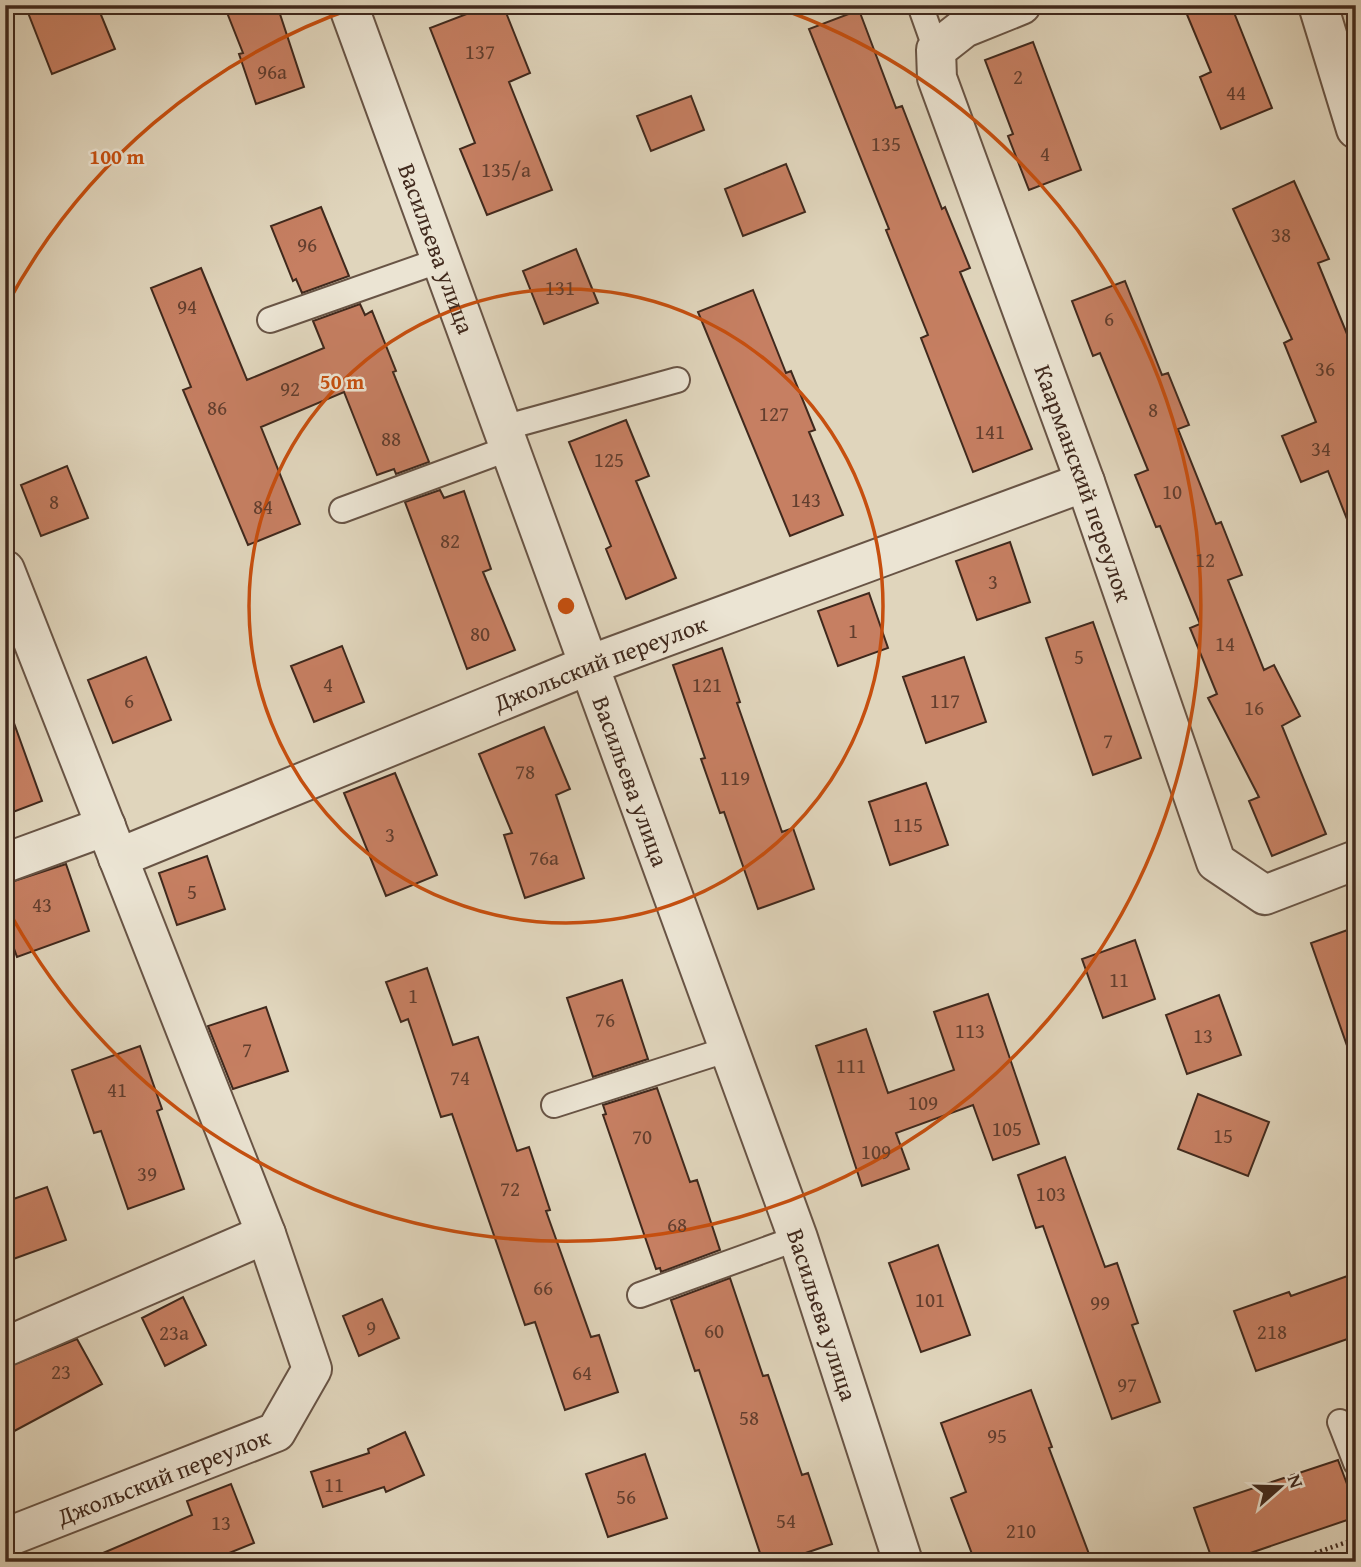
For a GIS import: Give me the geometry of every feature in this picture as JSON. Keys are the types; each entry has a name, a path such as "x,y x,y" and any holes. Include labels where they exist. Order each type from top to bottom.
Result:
{"street":[{"name":"Васильева улица","path":"348,5 798,1238 903,1562"},
{"path":"936,51 964,28 1021,5"},
{"path":"1318,5 1356,129"},
{"name":"Каарманский переулок","path":"936,51 937,78 1085,482 1216,862 1265,895 1356,860"},
{"name":"Джольский переулок","path":"5,863 112,842 1085,482"},
{"name":"Джольский переулок","path":"5,570 266,1234 312,1369 276,1432 5,1538"},
{"path":"5,1347 266,1234"}],"lane":[{"path":"920,5 936,51"},
{"path":"270,320 442,260"},
{"path":"342,510 506,438 677,380"},
{"path":"554,1105 729,1049"},
{"path":"640,1295 798,1238"},
{"path":"1340,1422 1356,1463"}],"path":[{"path":"1289,1562 1356,1539"}],"building":[{"path":"25,5 97,5 115,49 52,74"},
{"path":"224,5 277,5 304,87 256,104 239,54 243,53"},
{"path":"490,5 503,5 530,73 509,82 552,190 487,215 460,149 475,143 430,28"},
{"path":"1183,5 1231,5 1272,108 1221,129 1200,77 1211,72"},
{"path":"859,10 896,108 902,106 942,209 945,207 970,268 960,272 1032,449 973,472 921,338 928,335 886,230 889,229 809,29"},
{"path":"1033,42 1081,170 1029,190 1008,136 1013,134 985,60"},
{"path":"691,96 704,130 651,151 637,116"},
{"path":"786,164 805,212 743,236 725,189"},
{"path":"1294,181 1329,259 1318,263 1356,356 1354,537 1328,471 1301,482 1282,436 1316,422 1284,343 1292,339 1233,209"},
{"path":"321,207 349,276 302,293 296,279 293,281 271,226"},
{"path":"576,249 598,303 544,324 523,271"},
{"path":"201,268 247,380 324,348 313,321 360,304 365,315 372,311 429,462 396,474 394,469 377,475 344,392 261,427 300,524 248,545 183,390 191,387 151,288"},
{"path":"1125,281 1162,375 1168,373 1189,425 1178,429 1216,524 1221,522 1242,575 1228,580 1264,670 1274,665 1300,716 1282,726 1326,834 1272,856 1249,801 1259,797 1208,698 1217,694 1190,628 1200,624 1160,526 1156,527 1135,475 1148,470 1100,353 1093,356 1072,301"},
{"path":"753,290 786,373 791,371 815,430 809,432 843,515 790,536 698,312"},
{"path":"626,420 649,476 636,481 676,578 626,599 606,549 611,546 569,442"},
{"path":"67,466 88,518 41,536 21,485"},
{"path":"440,490 444,498 464,491 491,569 483,572 515,650 467,669 405,502"},
{"path":"1010,542 1030,602 977,620 956,561"},
{"path":"869,593 888,648 838,666 818,611"},
{"path":"1093,622 1141,758 1093,775 1046,638"},
{"path":"342,646 364,702 314,722 291,666"},
{"path":"722,648 740,702 737,703 782,832 793,828 814,889 758,909 724,812 720,813 701,759 705,758 673,665"},
{"path":"146,657 171,720 113,743 88,680"},
{"path":"964,657 986,722 926,743 903,677"},
{"path":"5,712 10,712 42,801 5,815"},
{"path":"544,727 570,789 556,795 584,878 525,898 504,835 512,833 479,754"},
{"path":"395,773 437,875 386,896 344,793"},
{"path":"926,783 948,845 890,865 869,802"},
{"path":"207,856 225,909 177,925 159,873"},
{"path":"66,864 89,931 17,957 5,923 5,884"},
{"path":"1356,927 1356,1056 1351,1057 1311,943"},
{"path":"1135,940 1155,999 1103,1018 1082,959"},
{"path":"427,968 453,1045 478,1037 517,1151 529,1147 550,1210 546,1211 591,1337 599,1335 618,1392 565,1410 535,1322 525,1325 452,1114 441,1117 408,1019 401,1022 386,982"},
{"path":"622,980 648,1059 593,1077 567,998"},
{"path":"988,994 1039,1144 993,1160 973,1105 896,1133 909,1169 862,1186 816,1046 866,1029 888,1093 954,1070 934,1012"},
{"path":"1219,995 1241,1055 1187,1074 1166,1015"},
{"path":"266,1007 288,1071 233,1089 208,1026"},
{"path":"140,1046 162,1109 157,1111 184,1189 128,1209 101,1131 94,1133 72,1070"},
{"path":"657,1088 690,1182 697,1180 720,1250 661,1272 660,1268 656,1269 603,1115 606,1114 603,1105"},
{"path":"1198,1094 1269,1122 1248,1176 1178,1149"},
{"path":"1065,1157 1105,1267 1117,1263 1138,1323 1132,1325 1160,1402 1112,1419 1043,1226 1036,1228 1018,1175"},
{"path":"47,1187 66,1240 5,1262 5,1202"},
{"path":"938,1245 970,1335 921,1352 889,1263"},
{"path":"1356,1273 1356,1336 1256,1371 1234,1311 1289,1292 1291,1296"},
{"path":"730,1278 763,1376 768,1375 802,1475 808,1473 832,1544 779,1562 763,1562 699,1370 695,1371 671,1300"},
{"path":"183,1297 206,1345 165,1366 142,1318"},
{"path":"382,1299 399,1338 359,1356 343,1316"},
{"path":"77,1339 102,1384 5,1436 5,1368"},
{"path":"1031,1390 1052,1447 1049,1448 1092,1562 975,1562 951,1498 966,1492 941,1423"},
{"path":"405,1432 424,1475 386,1492 384,1487 323,1507 311,1472 369,1453 368,1449"},
{"path":"645,1454 667,1518 608,1537 586,1474"},
{"path":"1338,1460 1356,1508 1356,1517 1224,1562 1213,1562 1194,1508"},
{"path":"231,1484 254,1543 207,1562 82,1562 192,1515 187,1501"}]}
